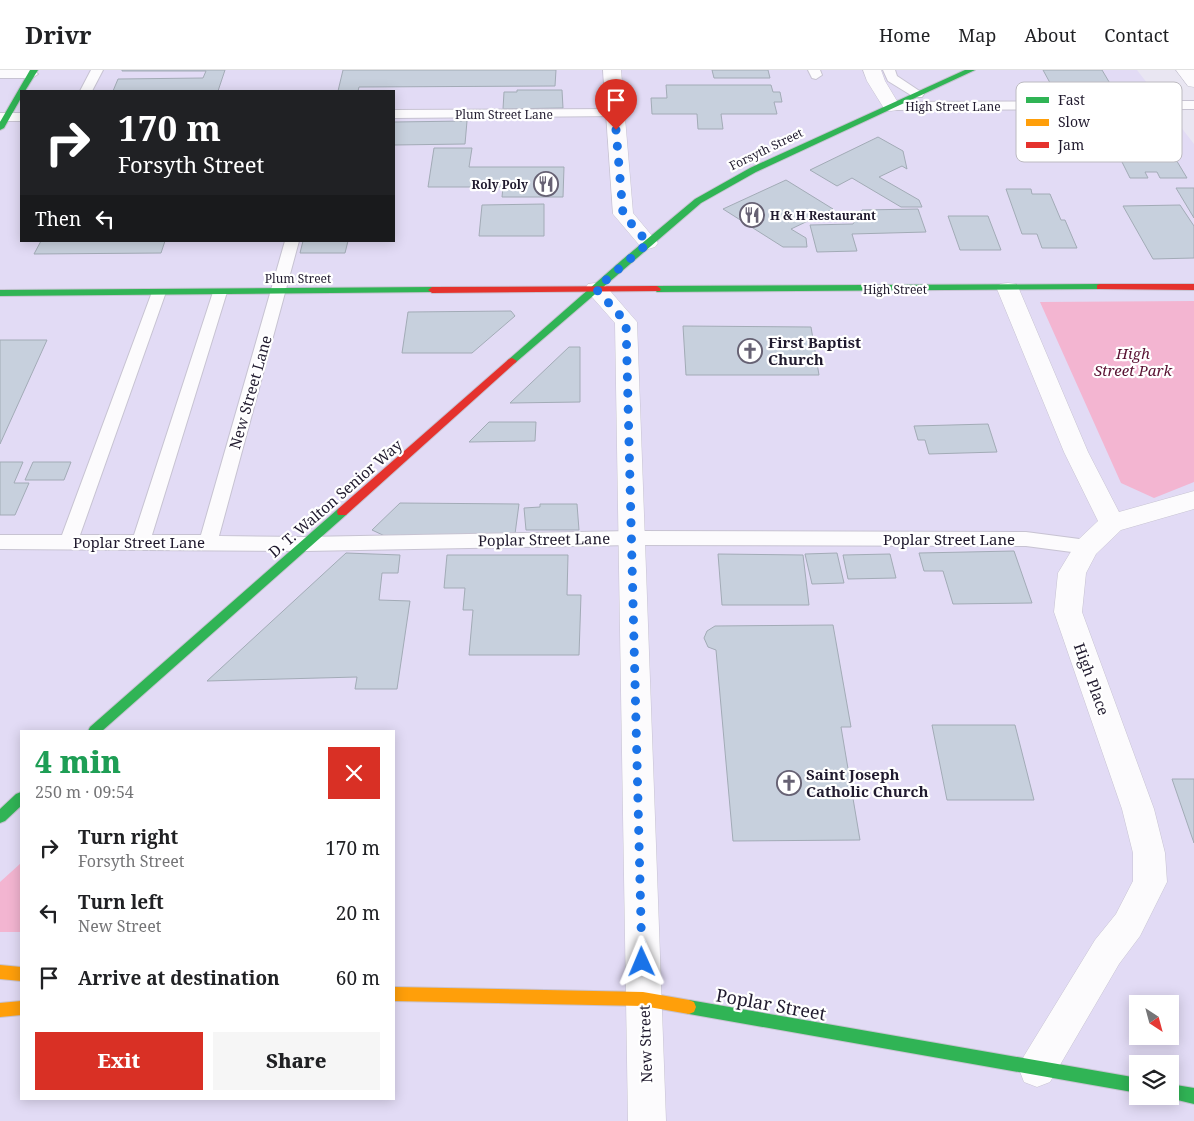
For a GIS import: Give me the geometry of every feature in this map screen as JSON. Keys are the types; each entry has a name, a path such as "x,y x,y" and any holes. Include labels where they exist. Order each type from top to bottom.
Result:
{"street":[{"path":"612,70 623,214 648,243"},
{"path":"872,70 876,81 891,106"},
{"name":"Forsyth Street","path":"596,289 698,201 717,189 753,170 971,70"},
{"path":"1185,70 1194,82"},
{"path":"23,90 33,72"},
{"path":"2,120 20,95"},
{"name":"High Street","path":"596,289 1194,287"},
{"name":"Plum Street","path":"0,293 596,289"},
{"name":"New Street","path":"596,289 626,322 643,999 648,1121"},
{"name":"D. T. Walton Senior Way","path":"95,730 596,289"},
{"path":"1008,289 1076,452 1112,523 1194,500"},
{"name":"High Place","path":"1037,1069 1107,952 1128,925 1150,882 1149,853 1138,809 1068,612 1072,573 1087,547 1112,523"},
{"path":"0,817 20,799"},
{"path":"0,972 20,974"},
{"name":"Poplar Street","path":"395,994 643,999 1129,1084"},
{"path":"0,1010 20,1008"},
{"path":"1179,1094 1194,1096"}],"lane":[{"path":"87,90 97,70"},
{"path":"889,70 892,78 918,94"},
{"path":"0,74 33,72"},
{"name":"High Street Lane","path":"891,106 1016,106"},
{"name":"Plum Street Lane","path":"395,114 614,113"},
{"path":"2,120 20,117"},
{"name":"New Street Lane","path":"208,542 292,242"},
{"path":"69,542 159,292"},
{"path":"141,542 220,292"},
{"name":"Poplar Street Lane","path":"0,542 305,544 632,538 1026,539 1087,547"}],"shaded area":[{"path":"0,70 1137,70 1146,82 1016,82 1016,162 1182,162 1182,128 1194,144 1194,1121 0,1121"}],"green space":[{"name":"High Street Park","path":"1194,301 1194,482 1154,498 1121,483 1040,302"},
{"path":"20,864 20,932 0,932 0,882"}],"building":[{"path":"225,70 218,90 113,90 118,79 203,78 206,71 122,71"},
{"path":"343,70 556,70 555,86 359,87 358,90 338,90"},
{"path":"712,70 768,70 770,78 714,78"},
{"path":"1043,70 1102,70 1109,82 1050,82"},
{"path":"666,85 771,85 773,92 780,92 782,102 774,102 777,114 721,114 723,129 698,129 697,114 652,114 651,98 667,98"},
{"path":"517,90 562,90 563,108 503,109 504,92 517,92"},
{"path":"467,121 465,144 395,145 395,122"},
{"path":"878,137 903,151 907,169 902,166 879,177 919,200 922,207 901,207 852,178 837,186 810,170"},
{"path":"434,148 472,148 469,167 564,167 563,197 502,197 503,187 428,187"},
{"path":"1122,162 1177,162 1187,178 1160,178 1157,172 1145,172 1148,178 1130,178"},
{"path":"786,180 833,209 791,229 806,238 807,247 783,247 723,209"},
{"path":"1176,188 1194,188 1194,218"},
{"path":"1006,189 1031,189 1032,194 1050,194 1061,220 1065,220 1077,248 1042,248 1037,234 1022,234"},
{"path":"544,204 544,236 479,236 482,205"},
{"path":"1180,205 1194,226 1194,258 1153,259 1123,206"},
{"path":"918,209 926,232 852,234 857,251 817,252 810,225 853,224 862,210"},
{"path":"948,216 988,216 1001,250 960,250"},
{"path":"40,242 165,242 161,253 34,254"},
{"path":"303,242 348,242 345,253 300,253"},
{"path":"511,311 515,316 472,353 402,353 408,312"},
{"name":"First Baptist Church","path":"683,326 811,327 819,375 686,375"},
{"path":"0,340 47,340 0,444"},
{"path":"569,347 580,347 580,402 510,403"},
{"path":"489,422 536,422 535,441 469,442"},
{"path":"988,424 997,452 929,454 925,440 918,440 914,426"},
{"path":"0,462 23,462 14,483 29,483 15,515 0,515"},
{"path":"33,462 71,462 64,480 25,480"},
{"path":"400,503 519,504 515,534 387,537 372,530"},
{"path":"540,504 577,504 579,530 526,530 524,508 540,507"},
{"path":"1014,551 1032,603 953,604 943,571 924,571 919,553"},
{"path":"346,553 400,555 398,573 382,573 379,600 410,601 397,689 355,689 357,677 207,681"},
{"path":"837,553 844,583 812,584 805,554"},
{"path":"718,554 803,555 809,605 722,605"},
{"path":"890,554 896,578 848,579 843,555"},
{"path":"447,555 568,555 567,595 581,595 579,655 469,655 473,610 463,610 465,588 444,588"},
{"name":"Saint Joseph Catholic Church","path":"833,625 851,727 841,727 860,840 733,841 716,650 708,647 704,638 707,631 715,626"},
{"path":"932,725 1015,725 1034,800 947,800"},
{"path":"1172,779 1194,779 1194,843"}],"traffic: fast":[{"path":"23,90 34,70"},
{"path":"512,361 698,201 753,170 971,70"},
{"path":"0,128 20,94"},
{"path":"657,289 1100,287"},
{"path":"0,293 432,290"},
{"path":"95,730 342,512"},
{"path":"0,817 20,799"},
{"path":"689,1007 1129,1084"},
{"path":"1179,1094 1194,1096"}],"traffic: slow":[{"path":"0,972 20,974"},
{"path":"395,994 643,999 689,1007"},
{"path":"0,1010 20,1008"}],"traffic: jam":[{"path":"1100,287 1194,287"},
{"path":"432,290 657,289"},
{"path":"342,512 512,361"}],"place":[{"name":"Roly Poly","path":"546,184"},
{"name":"H & H Restaurant","path":"752,215"},
{"name":"First Baptist Church","path":"750,351"},
{"name":"Saint Joseph Catholic Church","path":"789,783"}],"route":[{"path":"616,130 623,214 648,243 596,289 626,322 642,962"}]}
